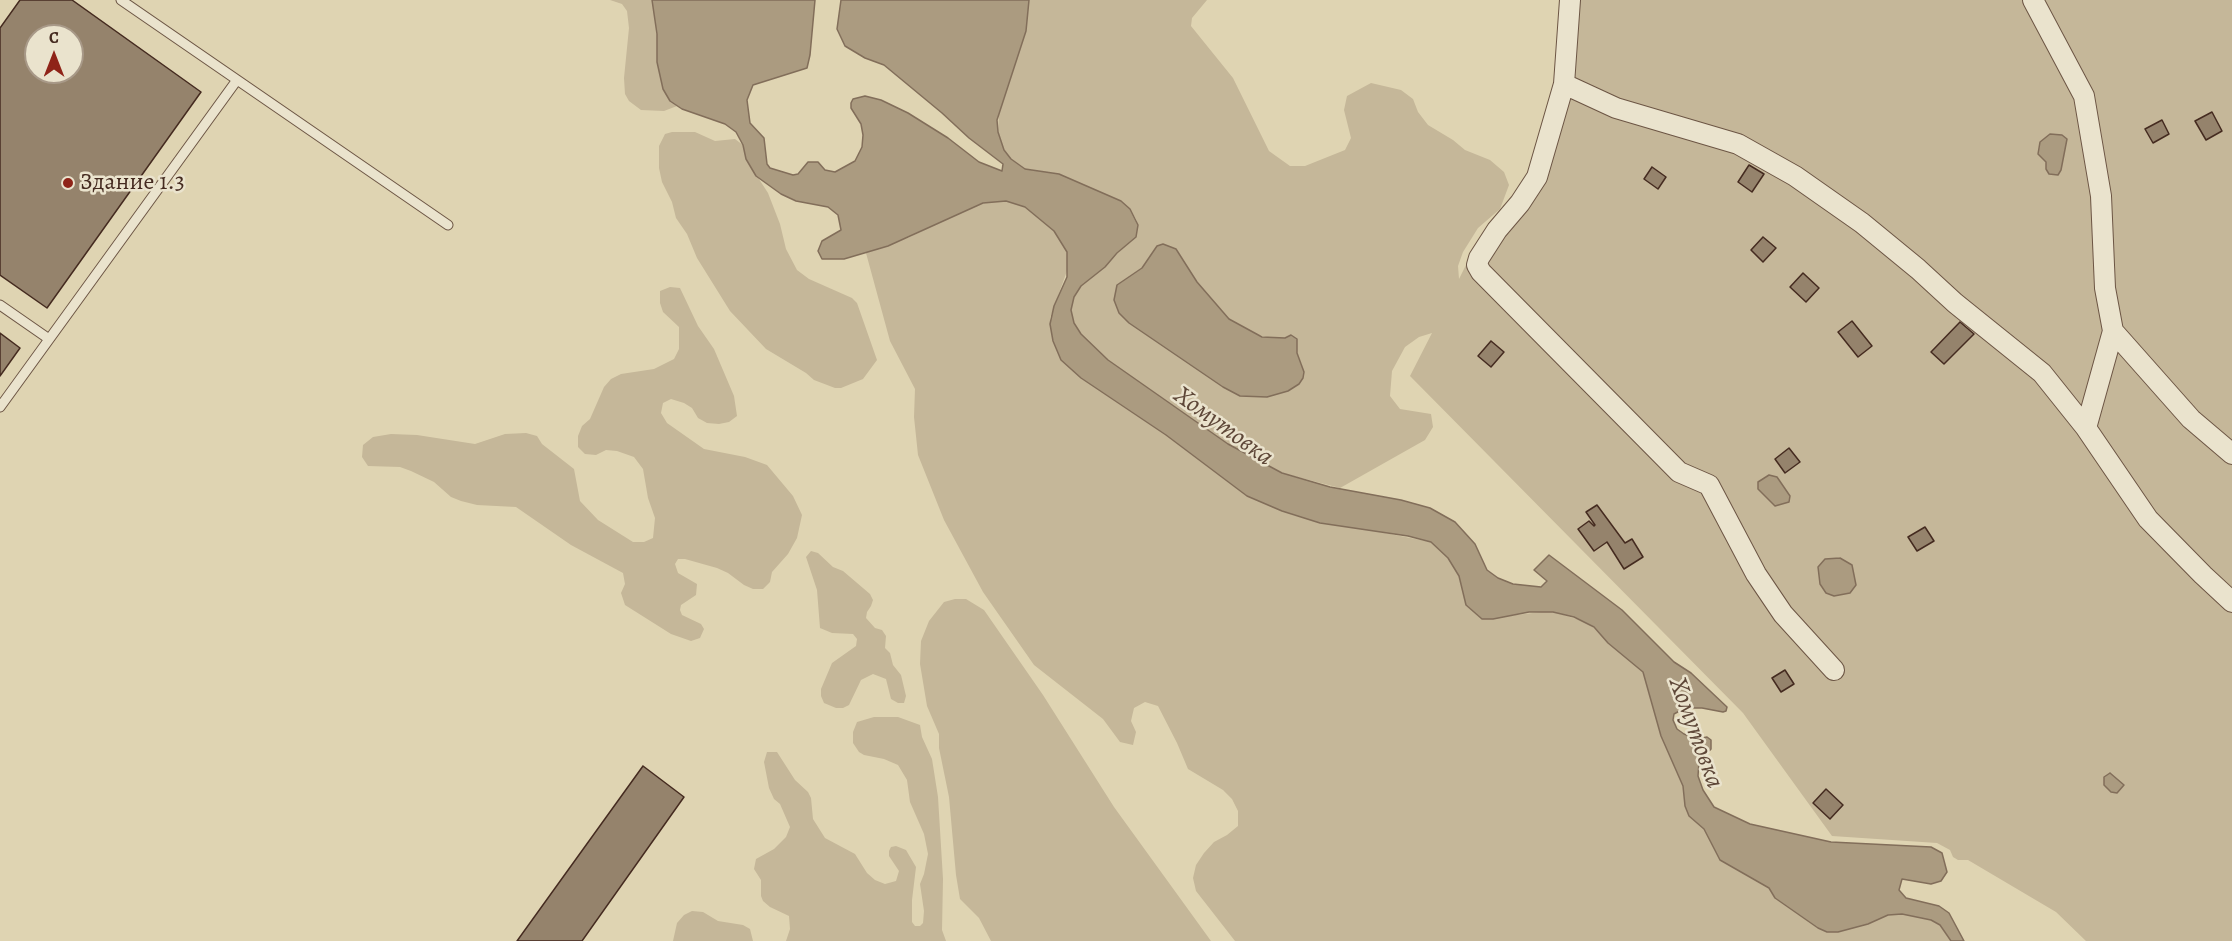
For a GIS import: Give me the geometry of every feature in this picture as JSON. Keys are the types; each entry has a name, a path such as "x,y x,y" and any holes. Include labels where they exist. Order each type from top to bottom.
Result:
{"street":[{"path":"1570,0 1564,84 1535,183 1497,230 1477,265 1481,272 1679,472 1709,484 1756,574 1783,614 1834,670"},
{"path":"2033,0 2084,96 2101,196 2105,288 2113,331 2086,428"},
{"path":"1564,84 1616,108 1737,144 1795,176 1862,223 1955,303 2042,373 2086,428 2148,519 2232,602"},
{"path":"2113,331 2192,419 2232,454"}],"lane":[{"path":"121,0 448,225"},
{"path":"0,407 237,80"},
{"path":"0,305 49,339"}],"shaded area":[{"path":"610,0 652,0 657,34 657,62 663,89 670,101 677,106 664,111 641,110 629,101 625,94 624,78 629,28 627,11 622,4"},
{"path":"652,0 815,0 807,68 753,85 747,100 750,123 764,138 767,164 770,168 793,175 798,174 808,162 818,162 825,170 835,172 855,161 862,147 863,135 861,124 851,108 851,103 853,99 865,96 881,100 908,113 948,138 979,162 1002,171 1003,164 884,65 865,58 845,46 837,29 841,0 1029,0 1026,31 997,120 1004,150 1011,159 1025,169 1059,174 1121,201 1130,209 1138,225 1136,237 1081,286 1074,297 1071,310 1074,323 1081,334 1108,360 1228,444 1282,473 1330,487 1401,500 1430,508 1455,522 1475,544 1487,570 1498,578 1513,584 1541,587 1547,581 1534,570 1549,555 1622,610 1674,662 1691,673 1727,707 1723,712 1685,708 1674,714 1673,720 1677,729 1684,734 1697,739 1707,737 1711,740 1711,749 1699,762 1698,776 1703,790 1714,807 1750,824 1831,842 1931,847 1942,853 1947,872 1941,881 1931,884 1902,879 1899,890 1906,898 1939,906 1949,913 1964,941 1951,941 1940,925 1931,920 1902,914 1888,915 1868,924 1838,932 1827,932 1818,928 1775,898 1769,888 1720,860 1704,829 1689,816 1685,806 1683,786 1661,736 1643,672 1608,643 1594,627 1574,617 1553,612 1529,612 1482,619 1466,605 1459,576 1448,558 1431,542 1408,536 1320,523 1282,511 1247,496 1166,435 1081,378 1061,360 1053,341 1050,324 1054,306 1067,277 1067,252 1054,231 1025,207 1006,201 983,203 888,246 844,259 822,259 818,251 822,241 841,230 838,215 828,207 796,201 781,194 756,176 746,159 743,145 736,132 725,124 682,109 670,101 663,89 657,62 657,34"},
{"path":"1029,0 1207,0 1192,18 1191,26 1233,78 1269,151 1290,166 1305,166 1345,150 1351,138 1344,110 1347,96 1371,83 1401,90 1413,99 1418,112 1428,125 1465,150 1490,160 1504,172 1509,185 1500,209 1478,228 1463,252 1458,266 1459,279 1472,253 1532,170 1557,79 1567,0 2232,0 2232,941 2086,941 2056,912 1968,860 1958,860 1953,857 1950,850 1937,843 1832,836 1743,713 1410,376 1432,333 1419,337 1405,347 1392,371 1390,396 1400,409 1431,414 1433,427 1425,440 1340,488 1282,473 1228,444 1108,360 1081,334 1074,323 1071,310 1074,297 1081,286 1132,241 1138,225 1130,209 1059,174 1025,169 1011,159 1004,150 998,132 999,113 1026,31","holes":["1149,257 1182,261 1196,282 1229,319 1256,334 1269,338 1285,338 1291,335 1296,339 1297,353 1302,365 1299,384 1288,391 1267,397 1240,396 1223,387 1119,313 1114,300 1117,285 1142,268"]},
{"path":"695,132 715,141 735,139 743,145 746,159 768,193 780,224 786,249 797,270 809,279 852,298 857,303 877,360 863,379 841,388 814,380 766,349 730,311 697,258 687,234 676,218 672,202 662,182 659,168 659,146 665,134"},
{"path":"2050,134 2062,135 2067,139 2058,175 2049,174 2046,162 2038,154 2040,142"},
{"path":"1006,201 1025,207 1062,240 1067,252 1067,271 1050,318 1053,341 1081,378 1166,435 1247,496 1293,515 1431,542 1448,558 1459,576 1466,605 1482,619 1554,612 1586,622 1643,671 1661,736 1683,786 1685,806 1689,816 1704,829 1720,860 1769,888 1775,898 1827,932 1858,927 1888,915 1902,914 1931,920 1940,925 1951,941 1235,941 1196,891 1193,878 1196,865 1204,853 1214,842 1238,826 1238,811 1232,799 1223,790 1188,769 1158,706 1145,702 1134,708 1131,721 1136,732 1133,745 1120,742 1103,719 1034,665 983,592 944,520 918,455 914,417 915,389 890,341 866,253 910,237 974,205"},
{"path":"1163,244 1176,249 1197,282 1229,319 1262,337 1285,338 1291,335 1297,339 1297,353 1304,372 1299,384 1288,391 1267,397 1240,396 1223,387 1129,323 1119,313 1114,300 1117,285 1142,268 1157,246"},
{"path":"670,287 680,288 698,326 714,349 734,396 737,416 729,422 707,423 698,418 692,408 671,399 663,403 661,413 667,423 704,449 745,457 767,465 793,496 802,515 797,538 788,554 772,572 770,582 763,589 753,589 744,585 717,568 678,559 675,564 678,573 697,584 696,595 681,605 680,610 682,615 701,624 704,629 700,638 691,641 671,634 625,605 621,593 625,584 623,573 571,545 516,507 477,505 461,501 451,497 434,482 411,471 400,467 368,466 362,457 363,445 373,437 391,434 417,435 475,444 505,434 526,433 537,436 542,444 574,469 580,501 598,520 633,542 644,542 653,538 655,518 648,498 643,469 634,457 617,451 606,450 596,455 585,454 578,447 578,436 582,426 590,419 604,387 611,379 621,374 654,369 674,359 679,349 679,327 663,312 660,303 660,291"},
{"path":"1769,475 1777,477 1790,496 1789,502 1775,506 1758,489 1758,482"},
{"path":"811,551 818,553 833,567 843,571 870,594 873,600 866,618 886,636 885,648 901,675 906,696 904,703 891,699 886,679 873,674 861,680 849,705 836,708 824,703 821,689 832,663 856,646 857,639 853,634 832,633 820,628 817,590 806,557"},
{"path":"1840,558 1852,565 1856,585 1850,593 1834,596 1826,593 1820,584 1818,567 1825,559"},
{"path":"966,599 984,610 1043,695 1114,807 1211,941 991,941 979,918 960,899 949,797 939,748 939,734 927,706 920,664 921,641 929,621 944,602"},
{"path":"874,717 898,717 920,725 922,737 932,759 938,797 943,879 942,930 946,941 786,941 790,929 789,916 763,901 761,880 754,869 756,859 774,849 786,837 790,827 780,804 774,799 769,788 764,762 767,752 777,752 795,780 808,792 811,798 813,819 825,838 855,854 867,873 875,880 885,884 896,881 899,871 889,856 889,851 891,847 896,846 906,850 916,867 912,922 915,926 923,923 924,911 920,884 928,854 924,834 910,802 907,780 898,765 884,759 864,755 853,743 853,732 857,722"},
{"path":"2110,773 2124,785 2117,793 2111,792 2104,785 2104,777"},
{"path":"692,911 703,912 718,921 743,925 750,929 753,941 673,941 677,923 684,915"}],"building":[{"name":"Здание 1.3","path":"20,0 72,0 201,92 47,308 0,275 0,28"},
{"path":"2212,112 2222,131 2206,140 2195,121"},
{"path":"2162,120 2169,134 2153,143 2145,129"},
{"path":"1749,165 1764,174 1752,192 1738,182"},
{"path":"1652,167 1666,177 1658,189 1644,179"},
{"path":"1763,237 1776,248 1763,262 1751,250"},
{"path":"1803,273 1819,288 1806,302 1790,287"},
{"path":"1852,321 1872,346 1858,357 1838,332"},
{"path":"1960,322 1974,334 1944,364 1931,352"},
{"path":"0,333 20,348 0,376"},
{"path":"1491,341 1504,352 1491,367 1478,356"},
{"path":"1789,448 1800,462 1785,473 1775,459"},
{"path":"1597,505 1625,543 1632,539 1643,557 1624,569 1607,542 1594,551 1578,529 1589,521 1595,525 1586,512"},
{"path":"1925,527 1934,541 1917,551 1908,537"},
{"path":"1785,670 1794,684 1781,692 1772,678"},
{"path":"643,766 684,797 582,941 517,941"},
{"path":"1826,789 1843,805 1830,819 1813,803"}],"place":[{"name":"Здание 1.3","path":"68,183"}],"water label":[{"name":"Хомутовка","path":"1223,427"},
{"name":"Хомутовка","path":"1695,733"}]}
